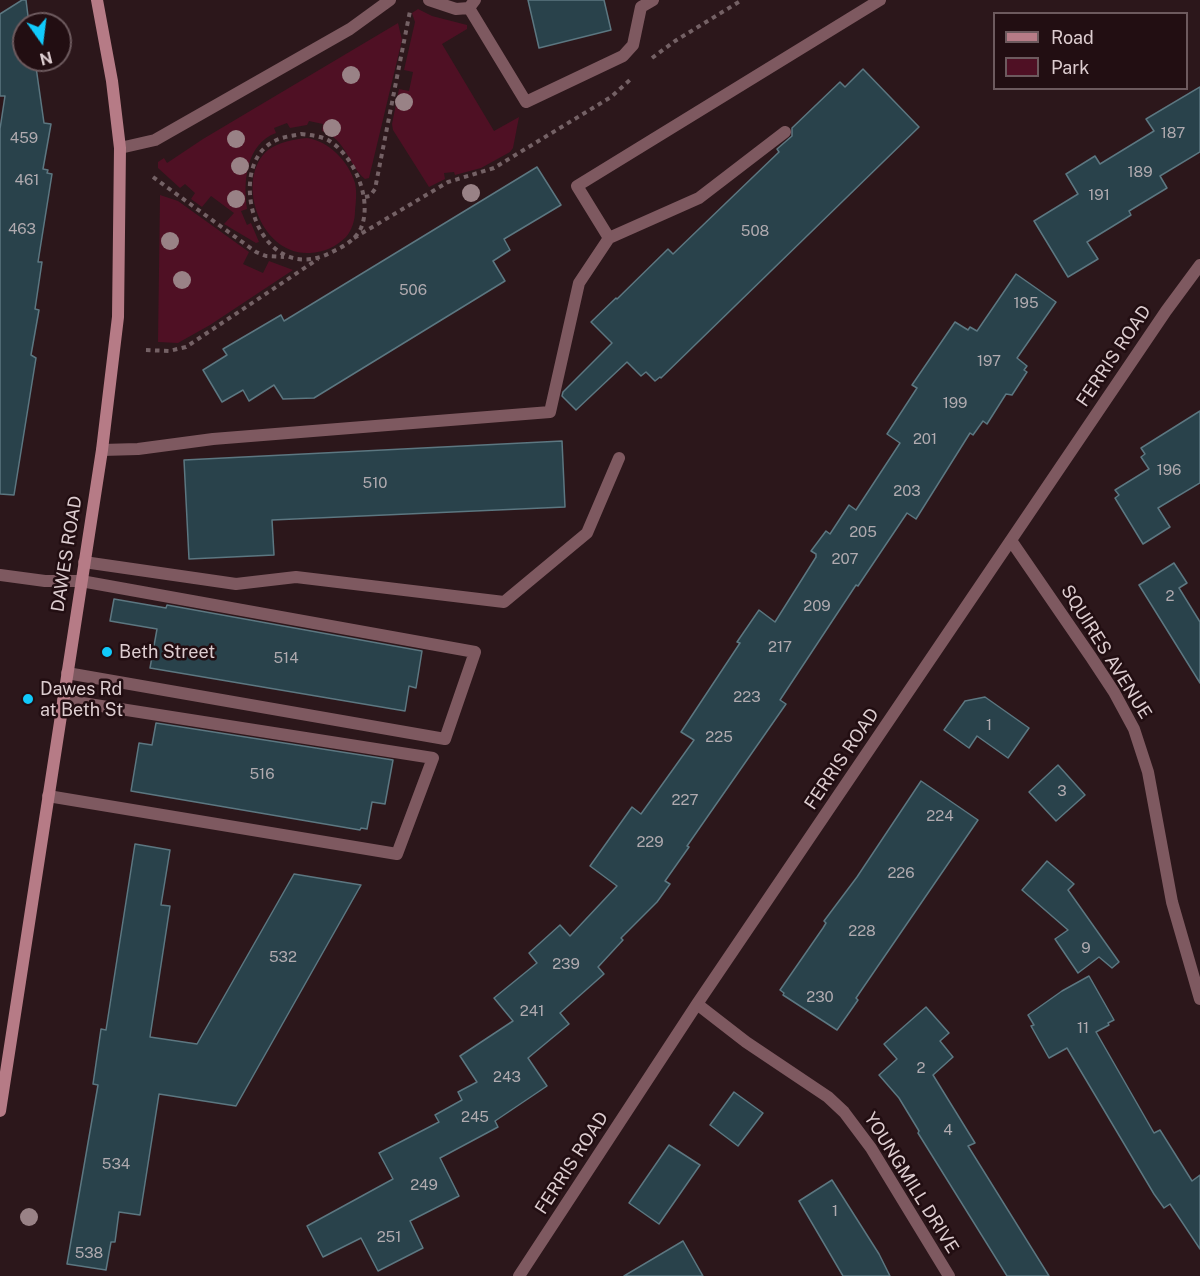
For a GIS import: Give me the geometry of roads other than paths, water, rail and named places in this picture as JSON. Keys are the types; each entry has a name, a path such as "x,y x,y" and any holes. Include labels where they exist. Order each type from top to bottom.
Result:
{"street":[{"name":"DAWES ROAD","path":"0,1111 102,450 118,317 120,148 112,81 97,0"},
{"path":"120,148 154,140 350,29 389,0"},
{"path":"429,0 456,9 472,4 526,102 623,56 633,45 641,7 653,0"},
{"path":"609,238 577,186 880,0"},
{"path":"102,450 138,449 213,439 550,412 579,283 609,238 699,198 785,132"},
{"name":"FERRIS ROAD","path":"519,1276 697,1004 1012,542 1166,311 1200,265"},
{"path":"84,562 236,584 296,577 504,602 587,533 620,458"},
{"name":"SQUIRES AVENUE","path":"1012,542 1114,692 1134,729 1148,772 1172,902 1200,999"},
{"path":"0,575 45,581 81,581 475,652 445,739 67,673"},
{"path":"48,796 397,854 433,758 63,700"},
{"name":"YOUNGMILL DRIVE","path":"697,1004 746,1042 828,1097 844,1112 871,1148 949,1276"}],"place":[{"name":"Beth Street","path":"107,652"},
{"name":"Dawes Rd at Beth St","path":"28,699"}]}
